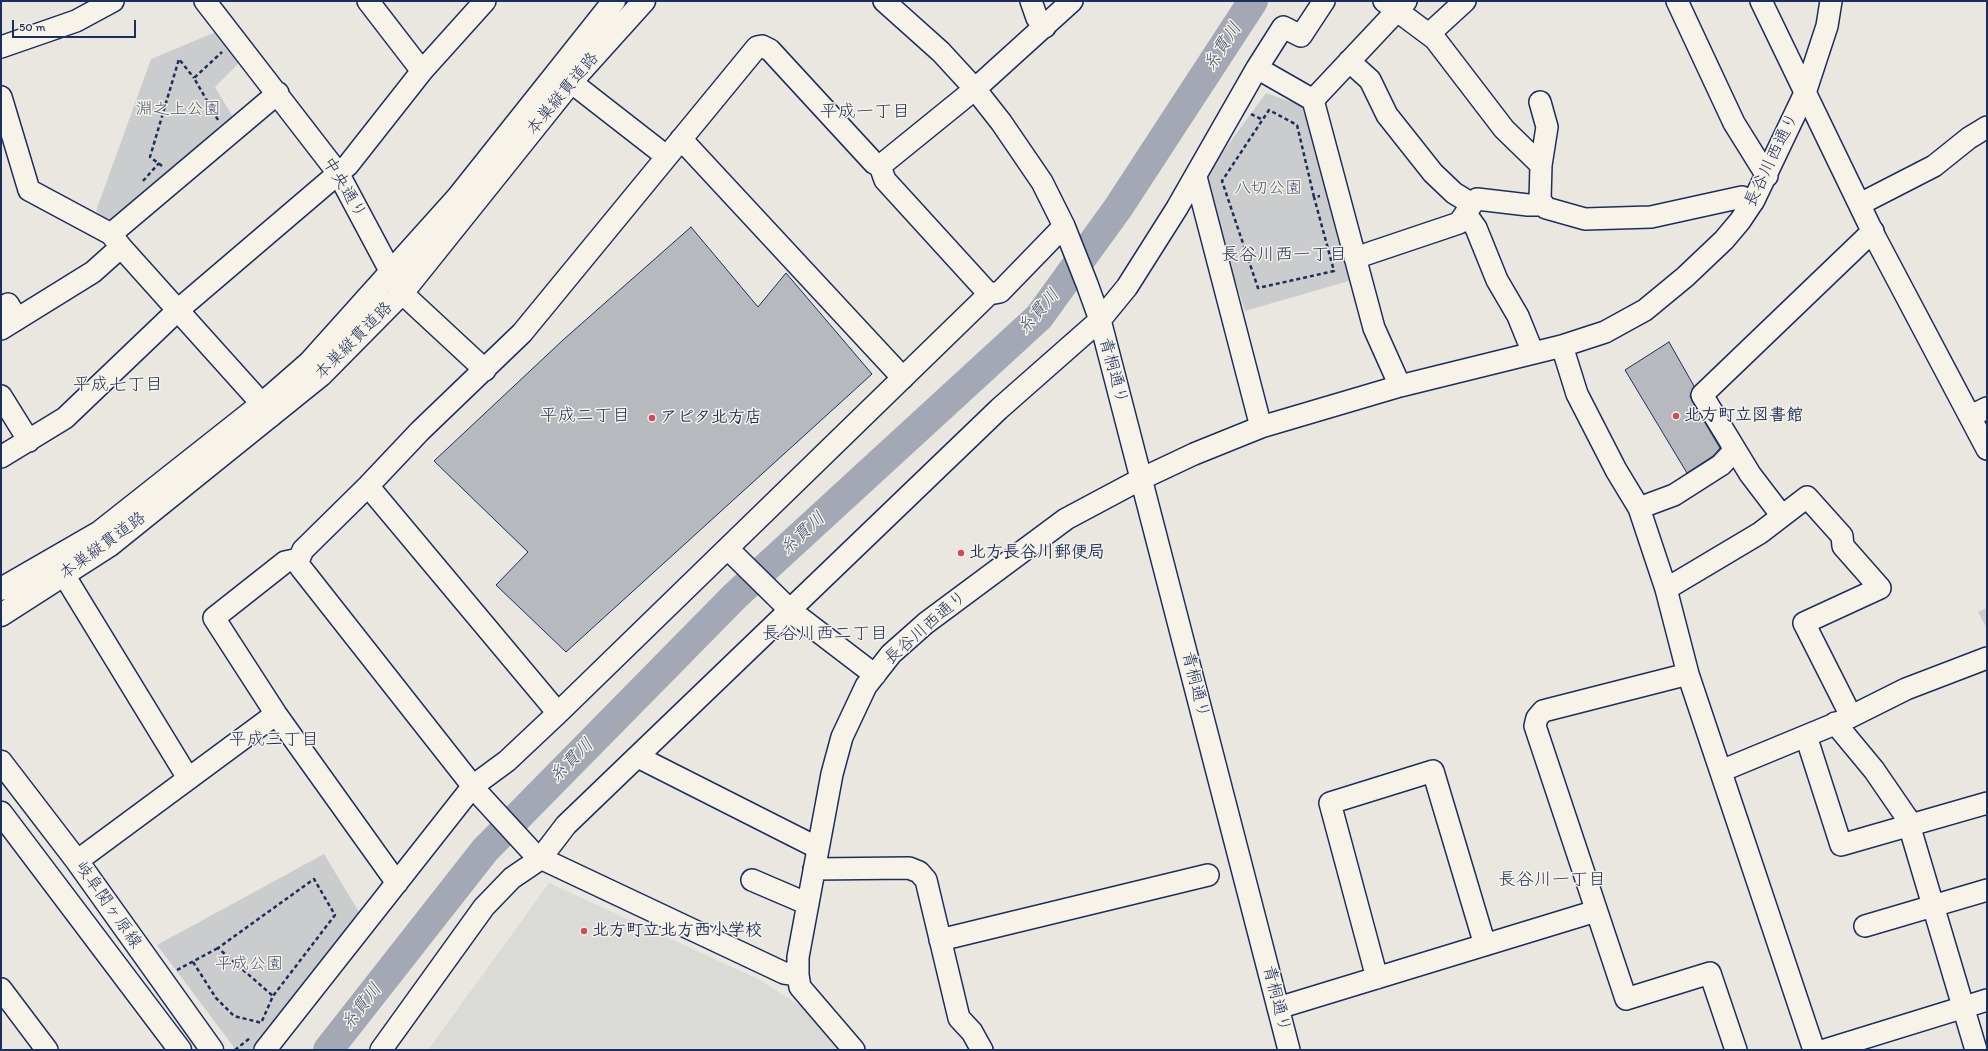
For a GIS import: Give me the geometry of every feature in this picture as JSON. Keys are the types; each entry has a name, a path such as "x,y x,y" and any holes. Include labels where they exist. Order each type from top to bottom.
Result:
{"main road":[{"name":"本巣縦貫道路","path":"1,615 110,545 266,410 310,363 462,191 614,1"},
{"name":"本巣縦貫道路","path":"1,589 100,532 266,410 321,375 402,293 571,82 644,1"},
{"name":"岐阜関ヶ原線","path":"1,762 77,861 212,1050"},
{"name":"岐阜関ヶ原線","path":"1,813 180,1050"}],"street":[{"path":"1,47 76,21 113,1"},
{"name":"中央通り","path":"205,1 278,93 338,173 402,293 485,370"},
{"path":"368,1 422,71"},
{"path":"1,457 65,418 178,310 348,165 422,71 485,1"},
{"name":"青桐通り","path":"884,1 941,52 975,89 1001,122 1042,182 1064,226 1100,320 1289,1050"},
{"path":"1031,1 1037,18 1045,27"},
{"path":"880,166 975,89 1072,1"},
{"path":"381,1050 484,907 512,878 538,857 566,825 638,756 787,608 999,409 1100,320 1127,287 1196,177 1257,68 1283,27 1302,36 1324,1"},
{"path":"1429,34 1465,1"},
{"path":"1677,1 1734,123 1767,176"},
{"path":"1761,1 1873,231 1979,412 1987,449"},
{"name":"長谷川西通り","path":"798,975 798,958 814,869 832,774 842,737 855,706 866,686 891,654 926,623 1066,519 1141,479 1235,436 1400,386 1562,346 1605,332 1645,310 1686,278 1724,240 1753,202 1767,176 1805,93 1827,26 1831,1"},
{"path":"1313,100 1349,61 1396,4 1434,38 1504,129 1541,165"},
{"path":"854,1050 800,987 798,975 784,973 538,857 476,790 299,564 303,550 368,486 420,431 522,333 754,49 762,46 770,50 874,163 880,166 885,180 989,294"},
{"path":"1349,61 1370,80 1387,115 1433,174 1469,209 1497,280 1518,316 1533,353"},
{"path":"1257,68 1313,100 1318,125 1338,190 1374,328 1400,386"},
{"path":"571,82 666,156"},
{"path":"6,319 93,272 116,241 176,178 278,93"},
{"path":"1,97 29,190 116,241 266,410"},
{"path":"1540,102 1547,127 1541,165 1540,200 1546,208 1585,219 1651,217 1742,197 1753,202"},
{"path":"1860,204 1934,166 1969,138 1987,127"},
{"path":"681,139 903,378"},
{"path":"1196,177 1261,427"},
{"path":"1355,258 1460,223 1477,199 1528,205 1544,205"},
{"path":"259,1043 476,790 731,552 903,378 989,294 1000,292 1064,226"},
{"path":"1782,516 1750,474 1702,395 1873,231"},
{"path":"1562,346 1577,394 1595,432 1639,508 1666,589 1688,674 1814,1050"},
{"path":"1,396 29,441"},
{"path":"1639,508 1674,496 1721,465 1735,450"},
{"path":"368,486 558,713"},
{"path":"1666,589 1760,533 1807,497 1842,536 1842,546 1880,588 1804,623 1843,720 1874,770 1907,818 1962,1008 1976,1050"},
{"path":"731,552 787,608 875,675"},
{"path":"300,559 285,562 214,618 276,714 397,883"},
{"path":"64,575 188,778"},
{"path":"1721,772 1843,720 1906,690 1987,658"},
{"path":"1688,674 1543,711 1537,718 1535,726 1626,999 1710,973 1736,1050"},
{"path":"77,861 276,714"},
{"path":"1806,736 1841,845 1987,803"},
{"path":"638,756 818,848"},
{"path":"1377,978 1330,803 1433,771 1485,945"},
{"path":"814,869 909,868 919,872 926,880 959,1018 972,1032 982,1050"},
{"path":"940,940 1208,875"},
{"path":"752,880 808,904"},
{"path":"1865,926 1987,890"},
{"path":"1278,1008 1596,911"},
{"path":"2,994 47,1050"},
{"path":"1825,1050 1987,1000"}],"path":[{"path":"194,78 235,40"},
{"path":"176,178 150,157 178,59 194,78 219,119 213,124"},
{"path":"1269,110 1297,125 1314,197 1334,271 1258,288 1222,181 1269,110"},
{"path":"1314,197 1338,190"},
{"path":"160,979 218,948 314,879 335,915 273,996 260,1027"},
{"path":"218,948 273,996"},
{"path":"192,962 216,998 234,1016 262,1023"},
{"path":"235,1050 259,1043"}],"shaded area":[{"name":"北方町立北方西小学校","path":"549,883 760,980 805,1009 840,1050 428,1050"}],"green space":[{"name":"淵之上公園","path":"216,32 240,62 215,87 234,119 109,222 96,211 151,59"},
{"name":"八切公園","path":"1266,93 1309,108 1352,280 1245,311 1203,179"},
{"path":"1987,608 1987,629 1978,612"},
{"name":"平成公園","path":"324,854 359,912 267,1050 236,1050 157,945"}],"building":[{"name":"アピタ北方店","path":"691,227 758,307 786,273 872,374 566,652 496,585 528,552 434,461 563,340"},
{"path":"1669,342 1694,386 1690,396 1692,401 1720,448 1713,456 1687,473 1625,370"}],"waterway":[{"name":"糸貫川","path":"328,1050 485,850 735,596 1039,317 1118,208 1253,1"}],"place":[{"name":"北方町立図書館","path":"1676,416"},
{"name":"アピタ北方店","path":"652,418"},
{"name":"北方長谷川郵便局","path":"961,553"},
{"name":"北方町立北方西小学校","path":"584,931"}],"district":[{"name":"平成一丁目","path":"865,112"},
{"name":"長谷川西一丁目","path":"1284,255"},
{"name":"平成七丁目","path":"118,385"},
{"name":"平成二丁目","path":"585,416"},
{"name":"長谷川西二丁目","path":"825,634"},
{"name":"平成三丁目","path":"274,740"},
{"name":"長谷川一丁目","path":"1552,880"}]}
